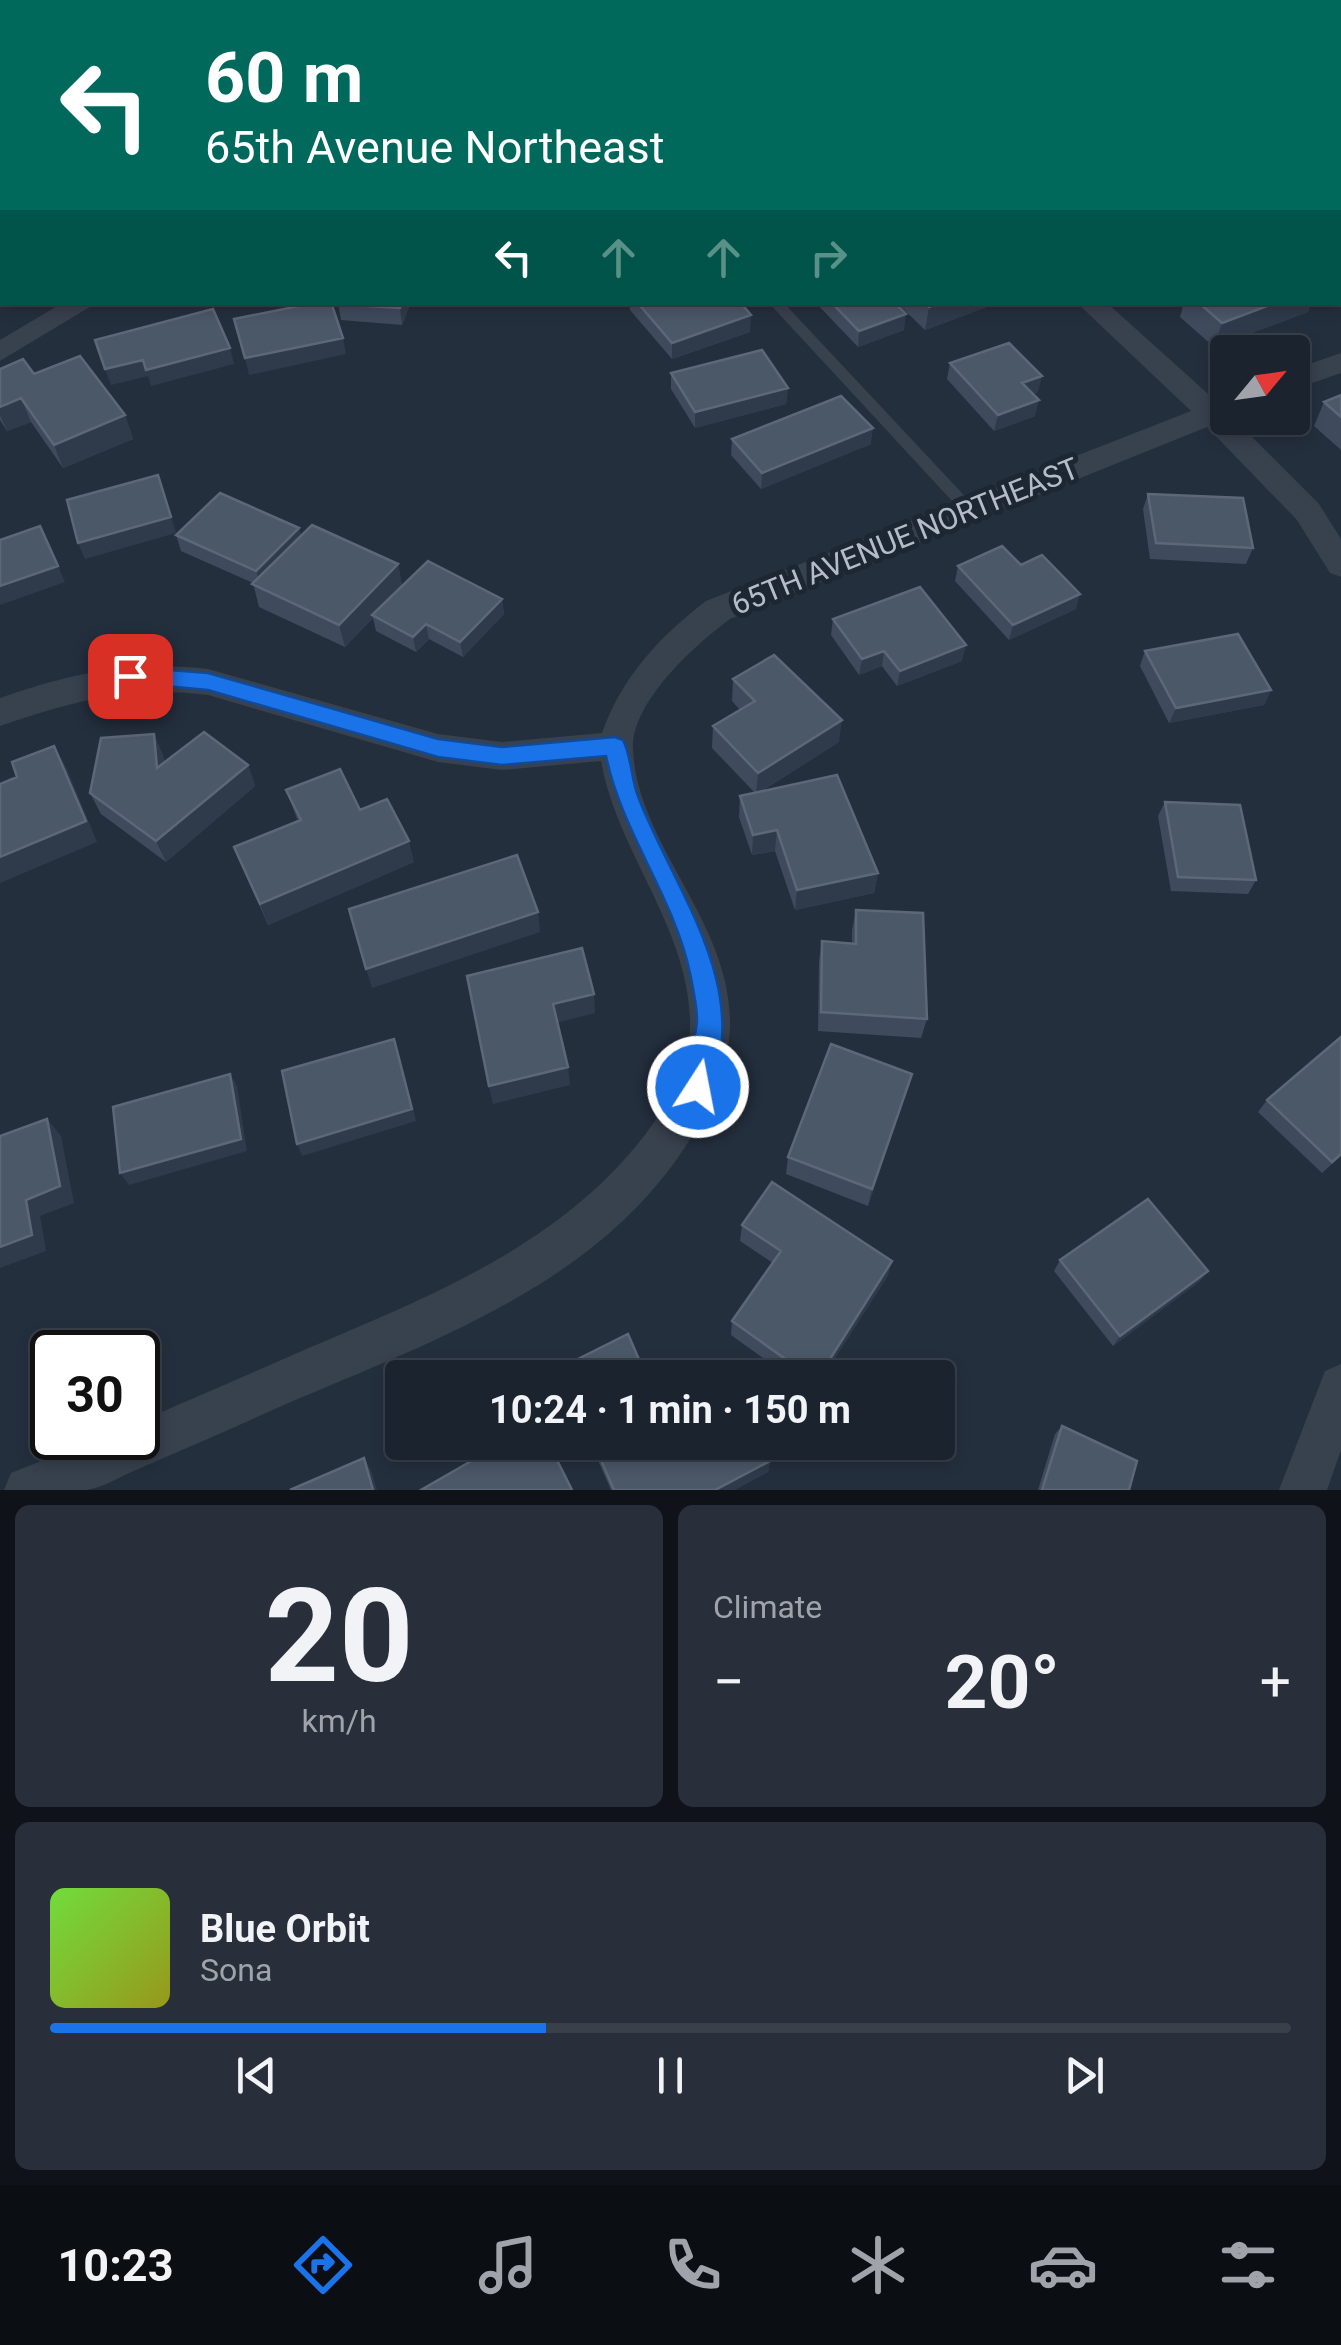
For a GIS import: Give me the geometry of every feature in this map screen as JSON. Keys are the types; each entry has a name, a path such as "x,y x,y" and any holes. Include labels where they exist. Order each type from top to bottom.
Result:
{"street":[{"path":"0,352 80,305"},
{"path":"1093,305 1210,403"},
{"path":"1310,374 1341,362"},
{"name":"65TH AVENUE NORTHEAST","path":"615,746 627,707 650,672 669,648 718,610 1210,414"},
{"path":"1241,435 1308,512 1341,565"},
{"path":"0,712 88,682 171,676 208,682 438,748 502,756 615,746 626,796 688,927 702,970 710,1016 708,1051 698,1087 664,1146 600,1215 508,1277 318,1367 126,1452 28,1490"},
{"path":"1303,1490 1341,1387"}],"lane":[{"path":"779,305 970,511"}],"building":[{"path":"304,305 332,305 343,338 245,358 234,319"},
{"path":"353,305 401,305 400,308"},
{"path":"640,305 743,305 751,315 672,343"},
{"path":"834,305 897,305 906,314 859,331"},
{"path":"1201,305 1270,305 1222,323"},
{"path":"213,309 230,348 146,370 143,360 105,369 95,340"},
{"path":"1009,343 1042,376 1022,383 1039,400 998,415 950,363"},
{"path":"762,350 788,388 695,412 671,373"},
{"path":"80,356 125,415 54,445 21,398 0,407 0,369 23,359 34,374"},
{"path":"1341,395 1341,417 1324,402"},
{"path":"841,396 873,428 762,473 732,439"},
{"path":"158,475 171,517 78,543 67,500"},
{"path":"220,493 299,528 256,571 176,535"},
{"path":"1148,494 1243,498 1253,548 1156,543"},
{"path":"312,525 398,564 339,625 252,584"},
{"path":"40,526 58,566 0,586 0,540"},
{"path":"1002,546 1021,565 1042,555 1080,594 1013,625 958,566"},
{"path":"428,561 502,599 460,642 426,624 413,637 372,615"},
{"path":"920,587 966,645 900,671 884,651 862,659 833,619"},
{"path":"1238,634 1271,690 1176,708 1145,651"},
{"path":"774,655 842,720 758,773 713,726 755,701 733,679"},
{"path":"204,732 248,765 156,841 90,793 101,738 154,734 157,768"},
{"path":"54,746 86,821 0,857 0,784 17,777 12,762"},
{"path":"340,769 360,810 387,799 409,841 260,904 234,847 301,820 286,790"},
{"path":"837,775 878,873 797,890 777,830 753,835 740,796"},
{"path":"1165,802 1240,805 1256,880 1178,877"},
{"path":"517,855 538,912 366,969 349,909"},
{"path":"856,910 923,913 927,1019 821,1012 822,941 856,944"},
{"path":"582,948 594,994 553,1004 568,1067 489,1086 467,976"},
{"path":"1341,1037 1341,1154 1332,1162 1267,1100"},
{"path":"394,1039 412,1109 297,1144 282,1071"},
{"path":"831,1044 912,1074 872,1189 788,1157"},
{"path":"230,1074 241,1139 120,1173 113,1107"},
{"path":"47,1119 60,1186 26,1200 32,1235 0,1247 0,1136"},
{"path":"772,1182 892,1261 829,1360 787,1360 732,1321 781,1251 742,1225"},
{"path":"1148,1199 1208,1271 1120,1336 1060,1260"},
{"path":"628,1334 639,1360 576,1360"},
{"path":"1062,1426 1137,1461 1129,1490 1042,1490"},
{"path":"364,1458 373,1490 290,1490"},
{"path":"473,1460 557,1460 572,1490 421,1490"},
{"path":"601,1460 770,1461 715,1490 614,1490"}],"route":[{"path":"130,676 171,676 208,682 438,748 502,756 615,746 626,796 688,927 702,970 710,1016 708,1051 698,1087"}]}
